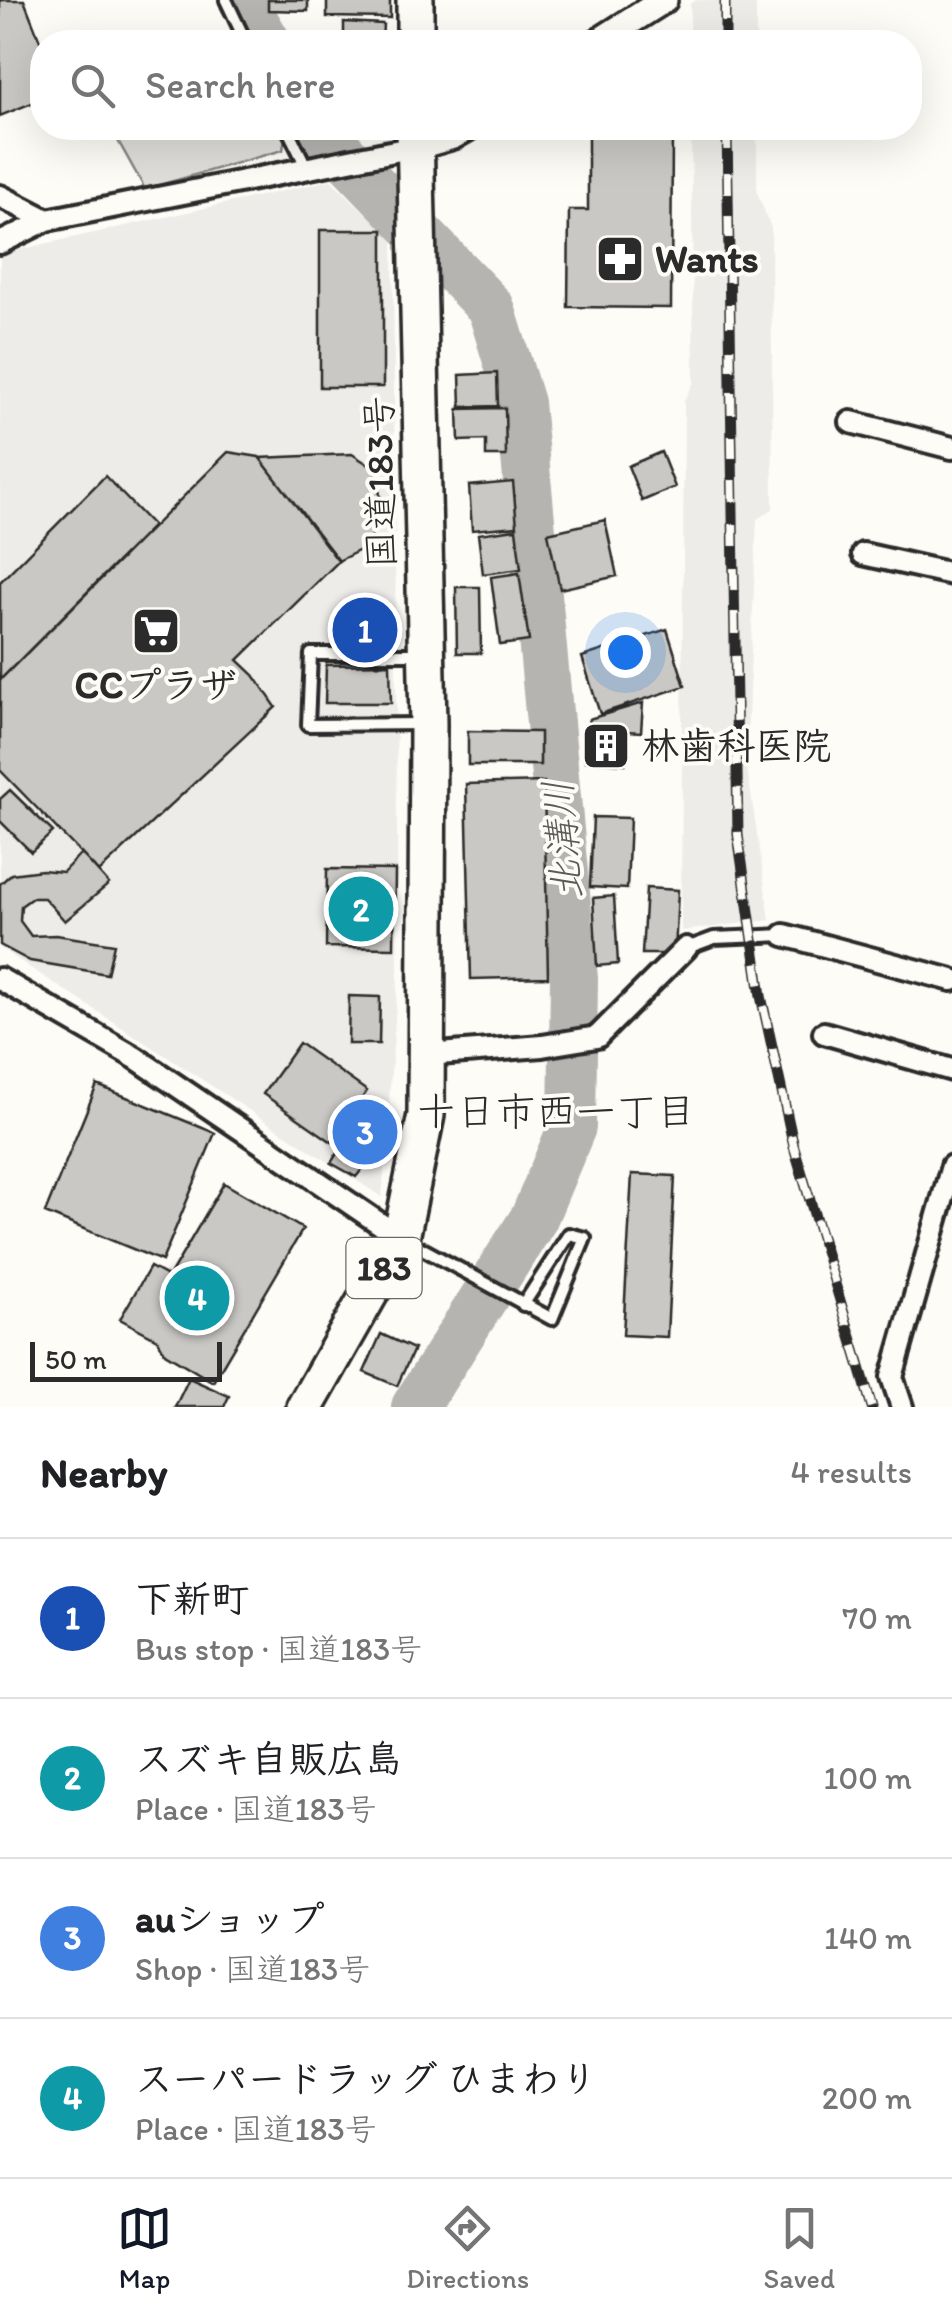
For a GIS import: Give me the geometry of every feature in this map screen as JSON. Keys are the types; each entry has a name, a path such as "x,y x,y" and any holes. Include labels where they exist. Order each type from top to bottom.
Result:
{"highway":[{"path":"414,0 415,30"},
{"name":"国道183号","path":"304,1407 402,1238 426,1115 428,724 415,140"}],"street":[{"path":"611,30 633,9 664,0"},
{"path":"0,244 47,220 359,158 409,140"},
{"path":"0,196 47,220"},
{"path":"852,422 952,448"},
{"path":"863,554 952,574"},
{"path":"784,935 952,980"},
{"path":"426,1054 542,1046 597,1036 686,948"},
{"path":"0,979 136,1058 402,1238"},
{"path":"824,1033 952,1070"},
{"path":"902,1407 892,1376 952,1166"}],"lane":[{"path":"226,0 240,30"},
{"path":"297,140 316,167"},
{"path":"426,654 311,654 308,724 428,724"},
{"path":"686,948 714,938 784,935"},
{"path":"402,1238 552,1320 586,1238 569,1234 523,1304"}],"shaded area":[{"path":"696,0 756,0 756,30 690,30 690,4"},
{"path":"118,140 285,140 283,150 145,189"},
{"path":"691,140 757,140 757,192 771,228 773,509 757,519 746,761 770,920 681,931 684,401 694,382"},
{"path":"331,180 393,239 398,978 382,1197 0,948 0,254"}],"building":[{"path":"0,0 24,0 36,30 30,30 30,104 0,116"},
{"path":"268,0 308,0 308,11 268,10"},
{"path":"327,0 390,0 390,18 327,17"},
{"path":"344,22 383,24 383,30 344,30"},
{"name":"Wants","path":"588,140 672,140 671,308 568,307 569,210 588,210"},
{"path":"320,230 383,230 383,387 320,387"},
{"path":"497,373 498,406 461,407 460,375"},
{"path":"505,408 506,456 486,456 486,440 459,441 458,409"},
{"path":"228,452 259,457 339,561 238,660 254,675 276,707 99,872 0,770 0,680"},
{"path":"661,452 675,487 642,501 628,466"},
{"path":"352,454 374,468 381,499 377,525 366,547 338,561 260,458"},
{"path":"105,476 153,526 0,680 0,582"},
{"path":"513,482 517,526 472,530 469,486"},
{"path":"605,520 617,576 560,589 548,533"},
{"path":"516,529 521,569 483,574 478,534"},
{"path":"519,573 529,641 500,645 491,577"},
{"path":"456,587 480,587 481,653 457,653"},
{"path":"667,629 685,686 600,714 582,657"},
{"path":"390,664 391,703 325,703 326,665"},
{"name":"林歯科医院","path":"643,703 641,732 627,731 625,764 586,761 589,719"},
{"path":"468,731 540,732 540,765 468,765"},
{"path":"544,782 548,977 471,979 466,784"},
{"path":"10,790 53,832 31,852 0,821 0,799"},
{"path":"593,817 630,818 627,889 590,887"},
{"path":"81,853 109,884 65,921 44,898 32,898 21,906 20,921 31,936 56,935 114,944 107,974 30,961 0,945 0,884 11,874 63,872"},
{"path":"327,869 395,870 394,948 326,947"},
{"path":"646,888 678,890 675,954 642,954"},
{"path":"614,896 618,964 597,966 593,898"},
{"path":"349,996 380,997 379,1044 348,1044"},
{"path":"299,1043 367,1091 332,1142 263,1094"},
{"path":"97,1085 215,1133 162,1261 45,1213"},
{"path":"367,1104 383,1115 378,1149 356,1177 331,1163"},
{"path":"632,1174 675,1176 667,1337 623,1335"},
{"path":"224,1183 303,1229 213,1382 165,1353 157,1339 120,1319 150,1267 169,1277"},
{"path":"381,1334 414,1349 397,1386 364,1372"},
{"path":"189,1378 229,1396 224,1407 175,1407"}],"waterway":[{"name":"北溝川","path":"242,0 260,30"},
{"name":"北溝川","path":"330,140 491,308 520,403 574,979 572,1127 534,1218 415,1407"}],"railway":[{"path":"725,0 725,30"},
{"path":"727,140 738,835 761,996 794,1147 872,1407"}],"place":[{"name":"Wants","path":"620,259"},
{"name":"下新町","path":"365,630"},
{"name":"CCプラザ","path":"156,631"},
{"name":"林歯科医院","path":"606,746"},
{"name":"スズキ自販広島","path":"361,909"},
{"name":"auショップ","path":"365,1132"},
{"name":"スーパードラッグ ひまわり","path":"197,1298"}],"district":[{"name":"十日市西一丁目","path":"556,1111"}]}
